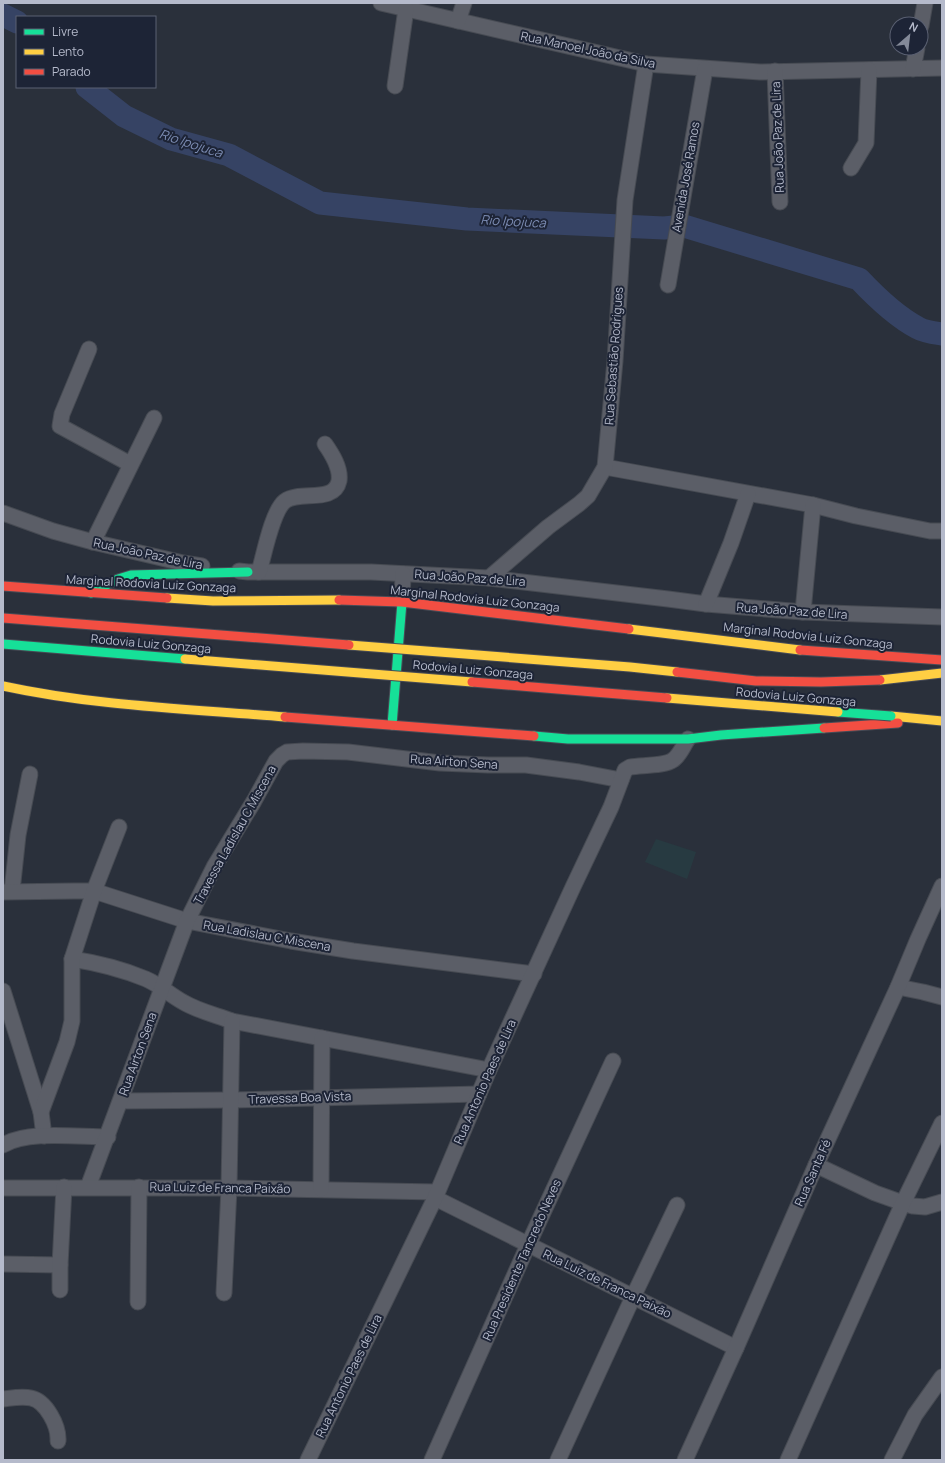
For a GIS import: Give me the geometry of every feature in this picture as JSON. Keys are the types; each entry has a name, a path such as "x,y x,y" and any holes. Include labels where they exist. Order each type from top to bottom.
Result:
{"main road":[{"path":"91,593 118,579 131,575 253,572"},
{"name":"Marginal Rodovia Luiz Gonzaga","path":"3,586 213,601 324,599 402,602 689,636 784,649 942,660"},
{"path":"392,725 402,602"},
{"name":"Rodovia Luiz Gonzaga","path":"3,618 630,667 756,681 821,682 880,680 942,673"},
{"name":"Rodovia Luiz Gonzaga","path":"3,644 941,720"},
{"path":"3,686 39,694 110,703 568,739 688,739 721,735 941,720"}],"street":[{"name":"Rua Manoel João da Silva","path":"381,3 646,64 760,72 942,68"},
{"path":"458,21 464,3"},
{"path":"923,16 925,3"},
{"path":"395,86 406,9"},
{"path":"913,69 915,56"},
{"name":"Rua Sebastião Rodrigues","path":"489,578 548,526 588,496 605,467 616,361 625,200 646,64"},
{"name":"Avenida José Ramos","path":"668,285 705,69"},
{"path":"851,168 866,143 869,70"},
{"name":"Rua João Paz de Lira","path":"775,71 780,202"},
{"path":"89,349 62,414 60,426 130,464"},
{"path":"93,542 130,464 154,418"},
{"path":"253,572 280,506 292,497 326,494 332,492 337,486 339,479 338,470 334,457 325,444"},
{"path":"605,467 813,505 856,516 930,531 942,531"},
{"path":"706,604 731,543 748,494"},
{"path":"803,612 813,505"},
{"name":"Rua João Paz de Lira","path":"3,513 53,531 183,564 253,572 336,571 489,578 706,604 803,612 942,616"},
{"path":"402,602 403,574"},
{"name":"Rua Antonio Paes de Lira","path":"308,1460 436,1195 489,1070 611,807 626,770 630,767 672,761 678,755 688,739"},
{"name":"Rua Airton Sena","path":"287,752 348,752 440,762 488,765 526,765 579,772 621,780"},
{"name":"Travessa Ladislau C Miscena","path":"187,921 214,867 254,801 276,761 287,752"},
{"path":"8,892 30,774"},
{"path":"40,1112 67,1042 72,1021 72,959 94,892 119,827"},
{"name":"Rua Santa Fé","path":"685,1460 942,886"},
{"name":"Rua Ladislau C Miscena","path":"8,892 94,892 187,921 292,941 353,951 534,974"},
{"name":"Rua Airton Sena","path":"88,1187 108,1137 187,921"},
{"path":"72,959 104,965 147,980 183,1002 202,1011 232,1021 489,1070"},
{"path":"898,987 942,997"},
{"path":"3,991 40,1112 44,1136"},
{"path":"224,1293 229,1188 232,1021"},
{"path":"321,1189 323,1097 322,1038"},
{"name":"Rua Presidente Tancredo Neves","path":"432,1460 528,1245 614,1062"},
{"name":"Travessa Boa Vista","path":"121,1101 479,1094"},
{"path":"788,1460 903,1204 942,1123"},
{"path":"3,1145 11,1140 21,1137 108,1137"},
{"path":"816,1165 875,1193 903,1204 925,1206 942,1202"},
{"path":"138,1302 139,1187"},
{"name":"Rua Luiz de Franca Paixão","path":"3,1188 139,1187 321,1189 436,1195 528,1245 736,1348"},
{"path":"60,1290 64,1188"},
{"path":"558,1460 677,1205"},
{"path":"3,1264 60,1265"},
{"path":"892,1460 915,1415 942,1377"},
{"path":"3,1399 30,1397 37,1399 42,1403 53,1419 58,1434 58,1441"}],"shaded area":[{"path":"656,839 696,852 687,879 645,862"}],"waterway":[{"name":"Rio Ipojuca","path":"3,15 16,22"},
{"name":"Rio Ipojuca","path":"88,88 124,116 171,139 229,155 320,203 467,219 664,228 684,226 859,279 902,318 918,328 942,334"}],"traffic: fast":[{"path":"91,593 118,579 131,575 248,572"},
{"path":"392,725 402,602"},
{"path":"3,644 185,659"},
{"path":"838,712 891,716"},
{"path":"534,736 568,739 688,739 721,735 824,728"}],"traffic: slow":[{"path":"167,598 213,601 339,600"},
{"path":"629,629 800,650"},
{"path":"349,645 677,672"},
{"path":"185,659 472,682"},
{"path":"880,680 942,673"},
{"path":"3,686 38,693 108,702 285,717"},
{"path":"667,698 838,712"},
{"path":"891,716 942,721"}],"traffic: jam":[{"path":"3,586 167,598"},
{"path":"339,600 402,602 629,629"},
{"path":"3,618 349,645"},
{"path":"800,650 942,660"},
{"path":"677,672 756,681 821,682 880,680"},
{"path":"472,682 667,698"},
{"path":"285,717 534,736"},
{"path":"824,728 898,723"}]}
